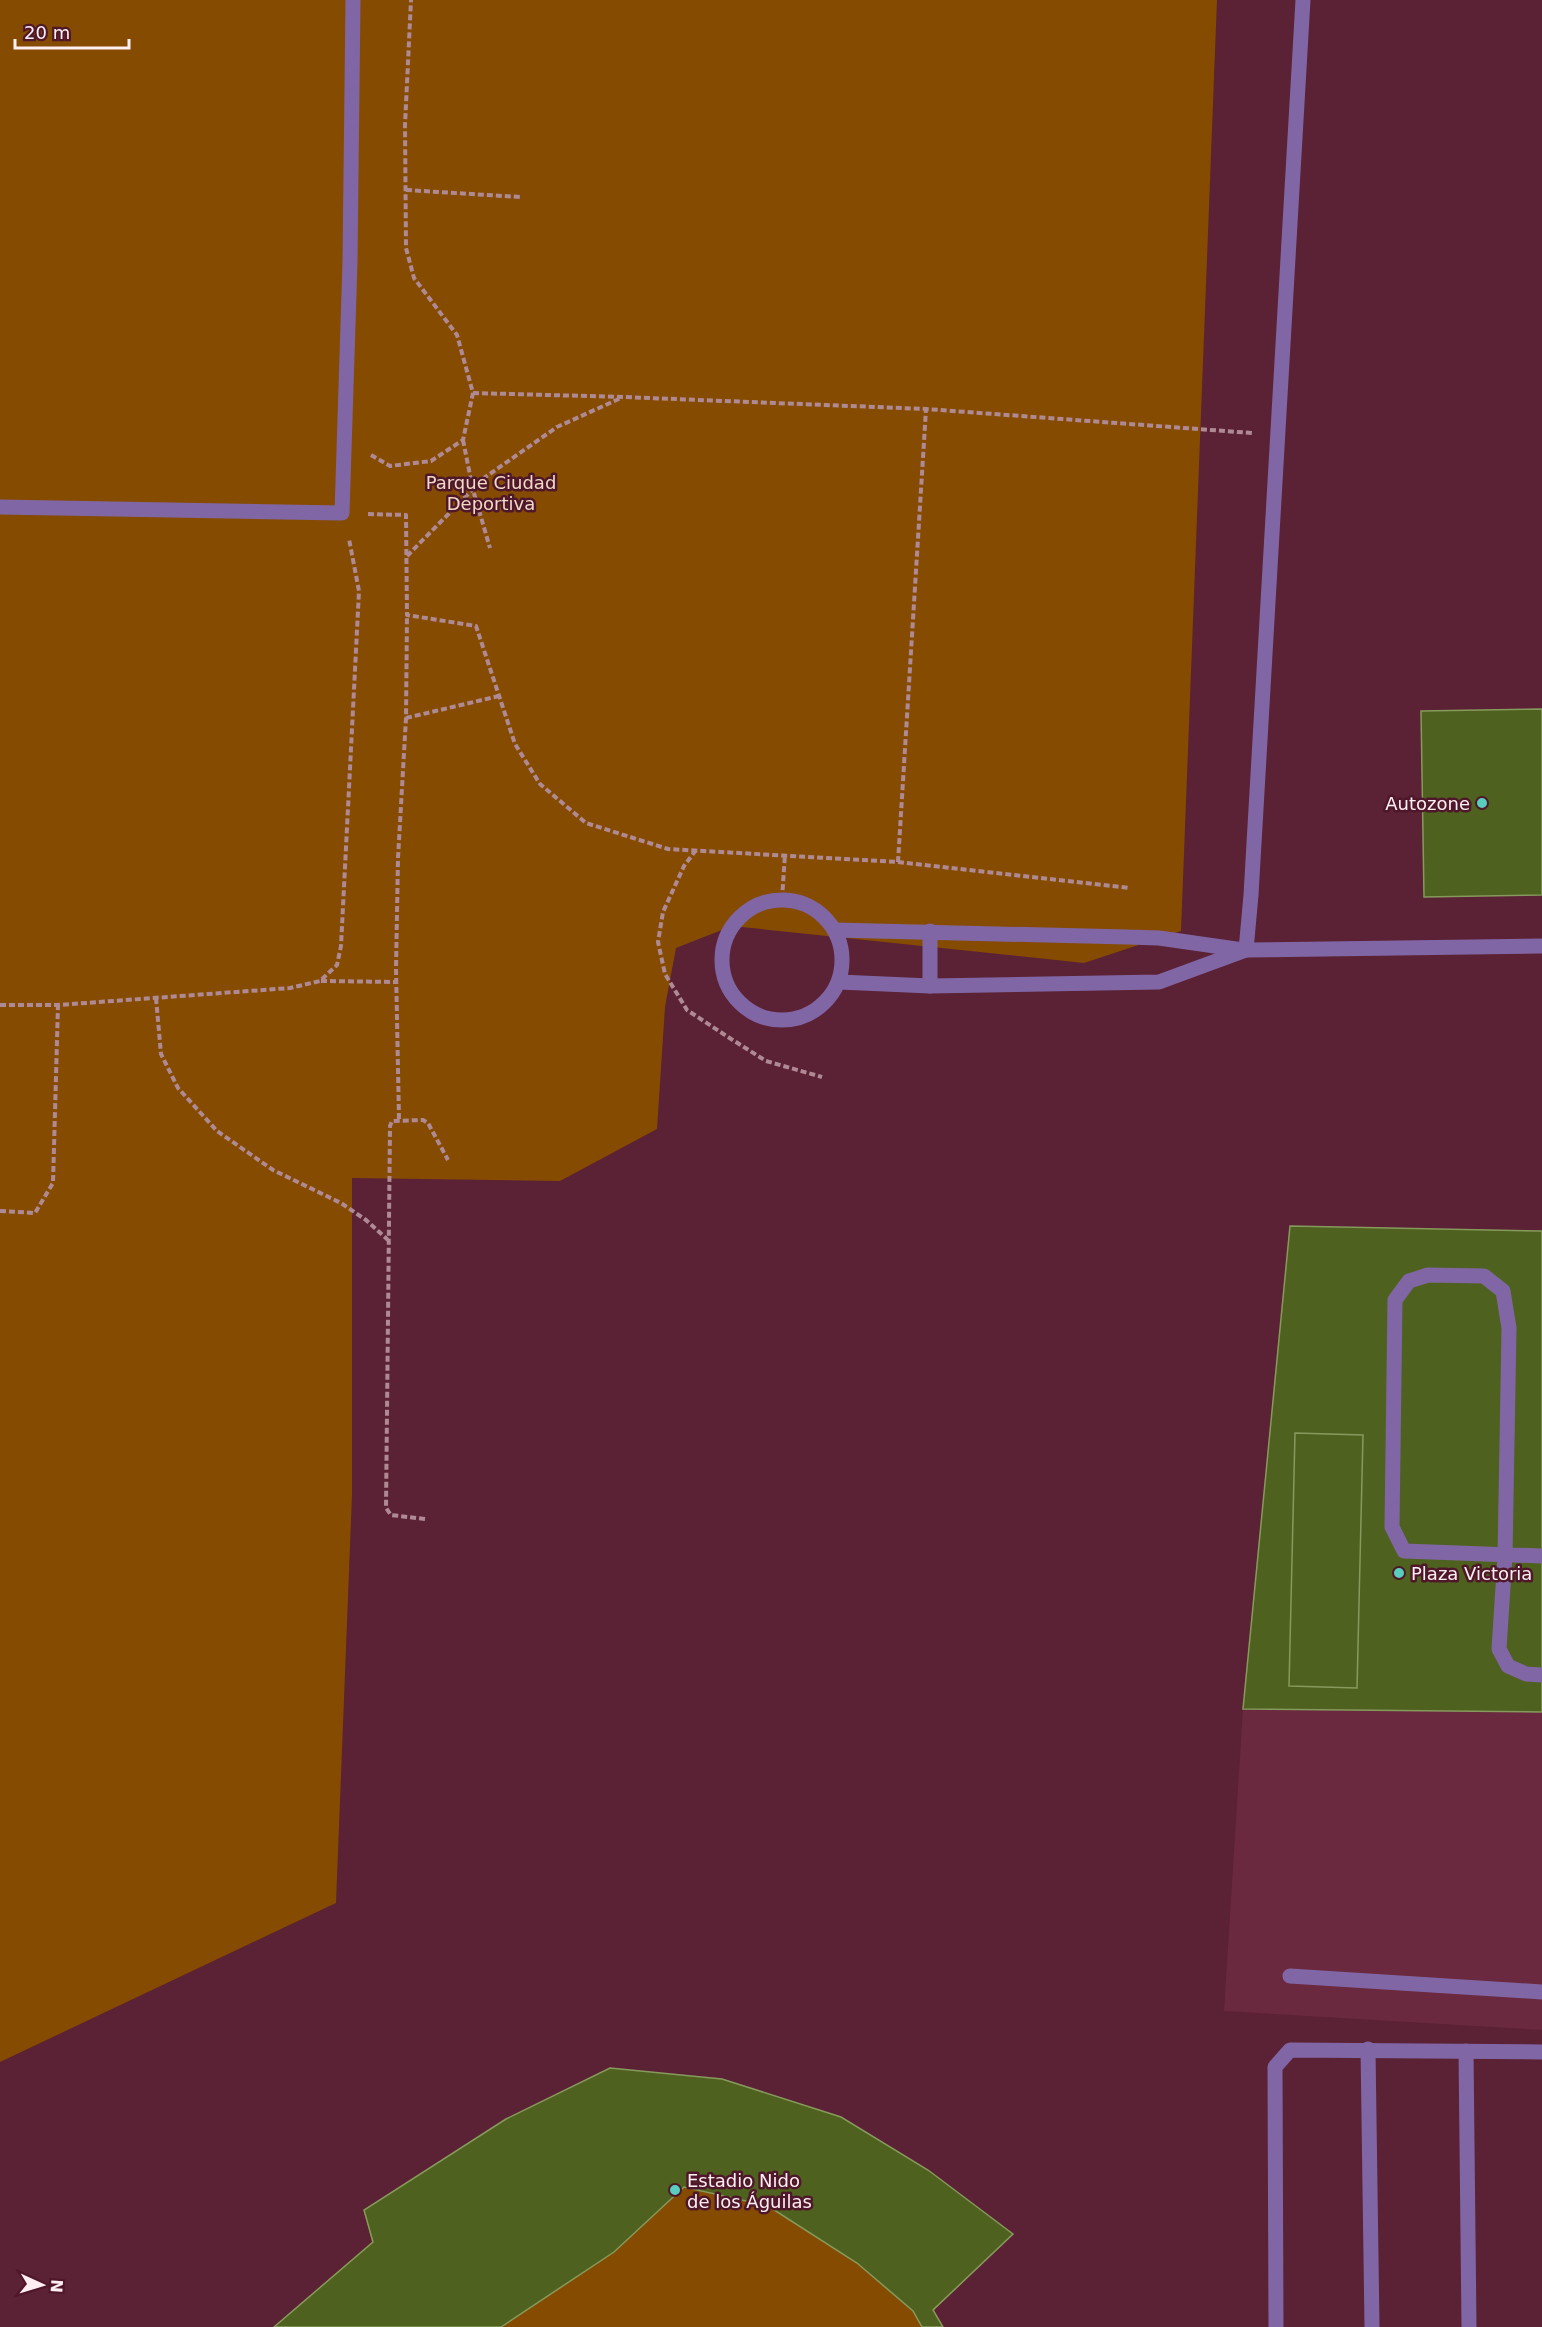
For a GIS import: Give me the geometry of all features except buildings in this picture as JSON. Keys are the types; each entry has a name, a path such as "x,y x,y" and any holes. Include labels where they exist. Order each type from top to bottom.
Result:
{"street":[{"path":"0,507 342,513 350,262 353,0"},
{"path":"1246,950 1303,0"},
{"path":"782,898 813,907 836,930 842,952 839,982 830,998 810,1014 785,1020 754,1014 730,992 721,961 728,930 751,907 782,898"},
{"path":"836,930 1158,938 1246,950 1542,946"},
{"path":"930,932 930,986"},
{"path":"839,982 930,986 1159,982 1246,950"},
{"path":"1542,1556 1506,1556 1404,1551 1392,1527 1395,1300 1409,1281 1428,1275 1484,1276 1503,1291 1509,1328 1506,1556 1499,1649 1508,1666 1526,1674 1542,1674"},
{"path":"1290,1976 1542,1992"},
{"path":"1368,2049 1372,2327"},
{"path":"1276,2327 1275,2067 1290,2050 1542,2052"},
{"path":"1466,2051 1469,2327"}],"path":[{"path":"411,0 405,125 406,248 414,278 457,335 473,393 463,440 473,490 490,548"},
{"path":"406,190 520,197"},
{"path":"473,393 926,409 1277,434"},
{"path":"406,557 484,478 557,427 624,397"},
{"path":"898,862 926,409"},
{"path":"344,440 390,466 431,462 463,440"},
{"path":"320,981 337,966 341,946 359,591 353,551 342,513 406,515 406,718 398,858 399,1119"},
{"path":"406,615 476,626 515,744 540,784 586,823 668,849 898,862 1130,888"},
{"path":"406,718 499,696"},
{"path":"696,850 684,866 663,912 658,942 664,974 687,1010 728,1037 766,1061 822,1077"},
{"path":"782,898 785,854"},
{"path":"0,1005 58,1005 290,988 320,981 397,982"},
{"path":"156,998 160,1054 178,1088 217,1131 273,1170 341,1203 366,1220 389,1241"},
{"path":"0,1211 35,1213 53,1183 58,1005"},
{"path":"425,1519 391,1515 386,1508 390,1126 392,1121 423,1120 428,1123 448,1160"}],"shaded area":[{"path":"1243,1709 1542,1712 1542,2030 1224,2011"}],"green space":[{"name":"Parque Ciudad Deportiva","path":"0,0 1217,0 1181,931 1084,963 732,926 676,948 665,1007 657,1129 560,1181 352,1178 352,1495 336,1903 0,2062"},
{"name":"Estadio Nido de los Águilas","path":"610,2068 841,2117 928,2170 1013,2234 934,2310 943,2327 274,2327 372,2242 364,2210 506,2119"}],"place":[{"name":"Autozone","path":"1482,803"},
{"name":"Plaza Victoria","path":"1399,1573"},
{"name":"Estadio Nido de los Águilas","path":"675,2190"}]}
